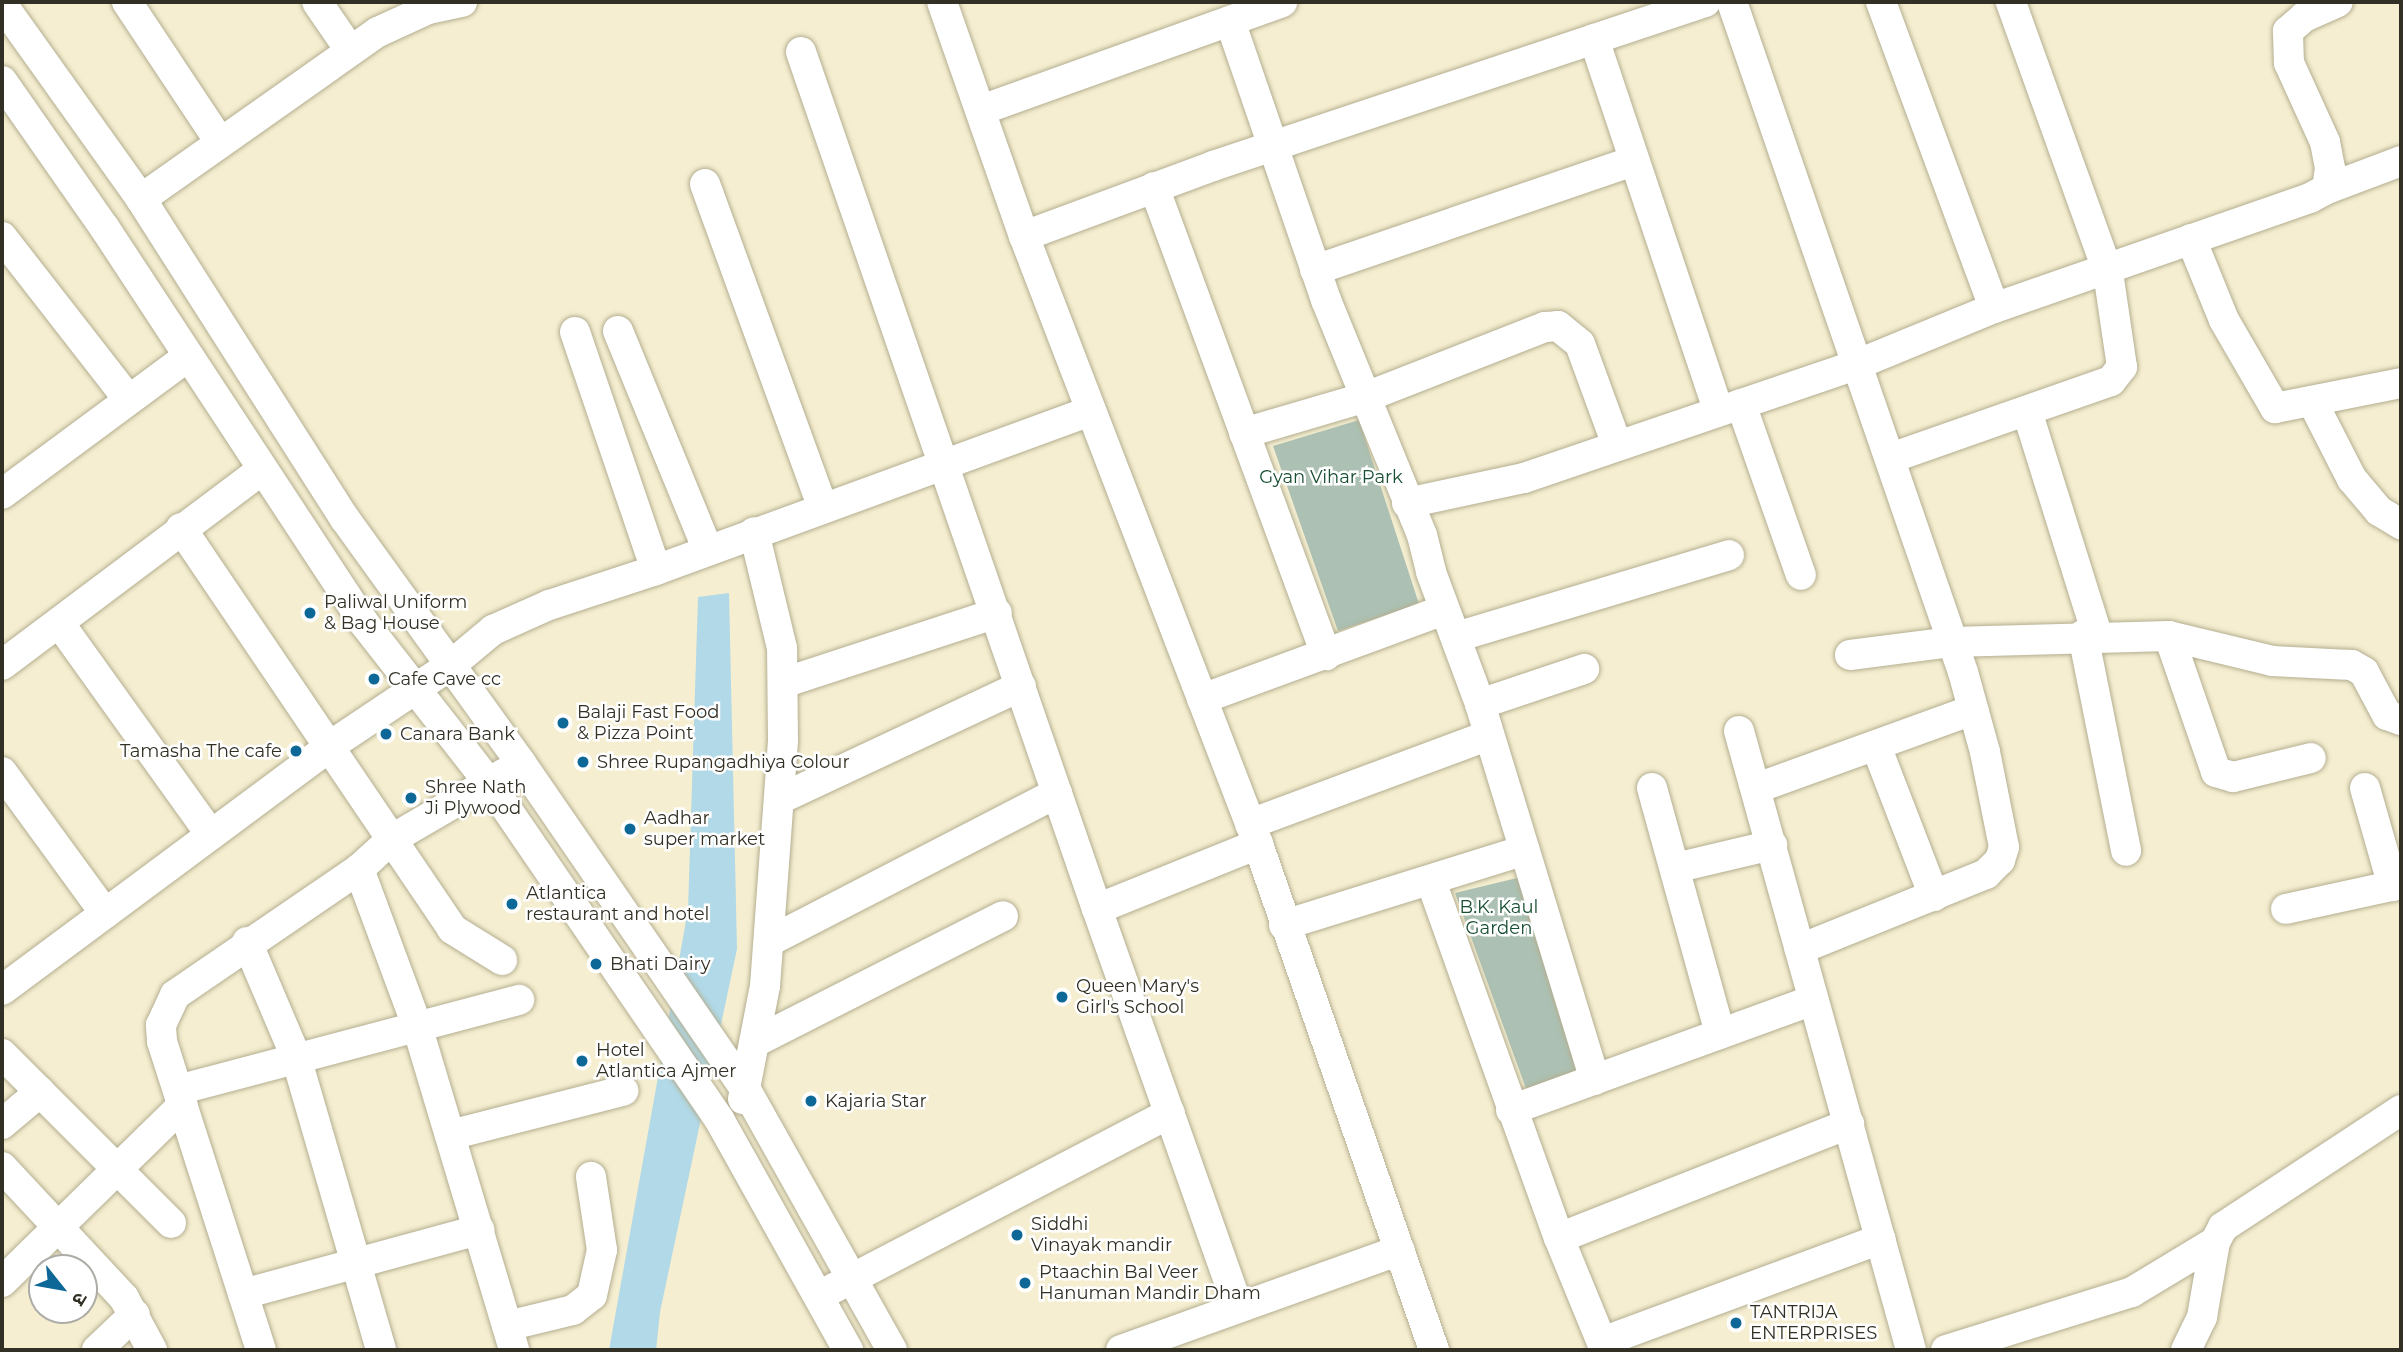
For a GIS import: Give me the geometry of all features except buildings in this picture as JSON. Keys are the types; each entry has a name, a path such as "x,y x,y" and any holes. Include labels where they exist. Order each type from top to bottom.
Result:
{"street":[{"path":"127,2 220,142"},
{"path":"317,2 350,50"},
{"path":"141,199 350,50 397,11 462,2"},
{"path":"942,2 1024,236 1254,834 1434,1350"},
{"path":"981,110 1282,2"},
{"path":"1024,236 1273,146 1705,2"},
{"path":"1732,2 1856,365 1891,458 1952,642 1973,710 2004,847 2000,860 1986,874 1800,949"},
{"path":"1881,2 1994,308"},
{"path":"1891,458 2118,376 2122,367 2108,272 2011,2"},
{"path":"2327,189 2330,168 2325,142 2289,63 2287,45 2288,31 2295,24 2338,2"},
{"path":"2,4 141,199 345,519 521,763 739,1080 892,1350"},
{"path":"1230,21 1315,270 1407,503 1480,704 1595,1080"},
{"path":"1594,38 1634,161 1730,407 1801,575"},
{"path":"801,52 946,463 1097,909 1238,1307"},
{"path":"2,81 260,471 412,688 489,783 724,1128 848,1350"},
{"path":"1315,270 1634,161"},
{"path":"1407,503 1524,478 1856,365 1994,308 2108,272 2191,239 2230,228 2401,161"},
{"path":"705,184 822,506"},
{"path":"1154,187 1326,655"},
{"path":"2203,269 2230,228"},
{"path":"2,237 128,399"},
{"path":"2191,239 2224,320 2275,408 2401,383"},
{"path":"1244,433 1366,397 1545,327 1558,326 1580,344 1618,445"},
{"path":"618,331 704,551"},
{"path":"575,332 662,568"},
{"path":"2,492 187,357"},
{"path":"2312,401 2352,479 2379,511 2401,524"},
{"path":"2,990 330,746 412,688 451,665 493,630 549,604 662,568 822,506 1091,411"},
{"path":"2027,411 2090,635 2126,851"},
{"path":"2,665 260,471"},
{"path":"181,528 452,929 502,960"},
{"path":"724,1128 739,1080 755,1042 769,941 780,799 783,683 775,610 754,532"},
{"path":"1456,637 1729,555"},
{"path":"1202,699 1444,610"},
{"path":"783,683 997,613"},
{"path":"60,624 211,835"},
{"path":"1850,655 1952,642 2090,635 2169,636 2272,661 2352,665 2364,672 2387,715 2401,720"},
{"path":"2169,636 2216,772 2233,778 2311,758"},
{"path":"1480,704 1584,669"},
{"path":"780,799 1021,686"},
{"path":"1757,788 1973,710"},
{"path":"1739,731 1911,1350"},
{"path":"1097,909 1254,834 1489,735"},
{"path":"1876,746 1934,896"},
{"path":"261,1350 162,1041 165,1011 175,995 247,942 359,869 392,839 521,763"},
{"path":"5,781 105,913"},
{"path":"1652,788 1720,1034"},
{"path":"2286,909 2397,885 2365,788"},
{"path":"769,941 1057,793"},
{"path":"1675,868 1772,845"},
{"path":"1284,925 1525,850"},
{"path":"359,869 418,1026 511,1338 573,1310 592,1295 602,1250 591,1177"},
{"path":"1431,881 1511,1110 1559,1238 1604,1346 1881,1240"},
{"path":"755,1042 1003,916"},
{"path":"247,942 296,1058 381,1350"},
{"path":"2,1282 119,1171 180,1098 296,1058 519,1000"},
{"path":"1511,1110 1814,1000"},
{"path":"2,1054 171,1223"},
{"path":"450,1135 623,1091"},
{"path":"2,1124 40,1092"},
{"path":"2186,1350 2202,1317 2215,1242 2223,1227 2401,1110"},
{"path":"817,1297 1170,1112"},
{"path":"1559,1238 1849,1125"},
{"path":"2,1167 61,1228 135,1314 152,1350"},
{"path":"243,1294 479,1230"},
{"path":"1963,1348 2132,1292 2215,1242"},
{"path":"1121,1350 1400,1250"},
{"path":"97,1350 135,1314"}],"green space":[{"name":"Gyan Vihar Park","path":"1359,420 1419,604 1338,631 1273,446"},
{"name":"B.K. Kaul Garden","path":"1521,877 1583,1070 1528,1094 1455,893"}],"water":[{"path":"729,593 737,949 660,1312 656,1350 609,1350 688,910 698,597"}],"place":[{"name":"Paliwal Uniform & Bag House","path":"310,613"},
{"name":"Cafe Cave cc","path":"374,679"},
{"name":"Balaji Fast Food & Pizza Point","path":"563,723"},
{"name":"Canara Bank","path":"386,734"},
{"name":"Tamasha The cafe","path":"296,751"},
{"name":"Shree Rupangadhiya Colour","path":"583,762"},
{"name":"Shree Nath Ji Plywood","path":"411,798"},
{"name":"Aadhar super market","path":"630,829"},
{"name":"Atlantica restaurant and hotel","path":"512,904"},
{"name":"Bhati Dairy","path":"596,964"},
{"name":"Queen Mary's Girl's School","path":"1062,997"},
{"name":"Hotel Atlantica Ajmer","path":"582,1061"},
{"name":"Kajaria Star","path":"811,1101"},
{"name":"Siddhi Vinayak mandir","path":"1017,1235"},
{"name":"Ptaachin Bal Veer Hanuman Mandir Dham","path":"1025,1283"},
{"name":"TANTRIJA ENTERPRISES","path":"1736,1323"}]}
